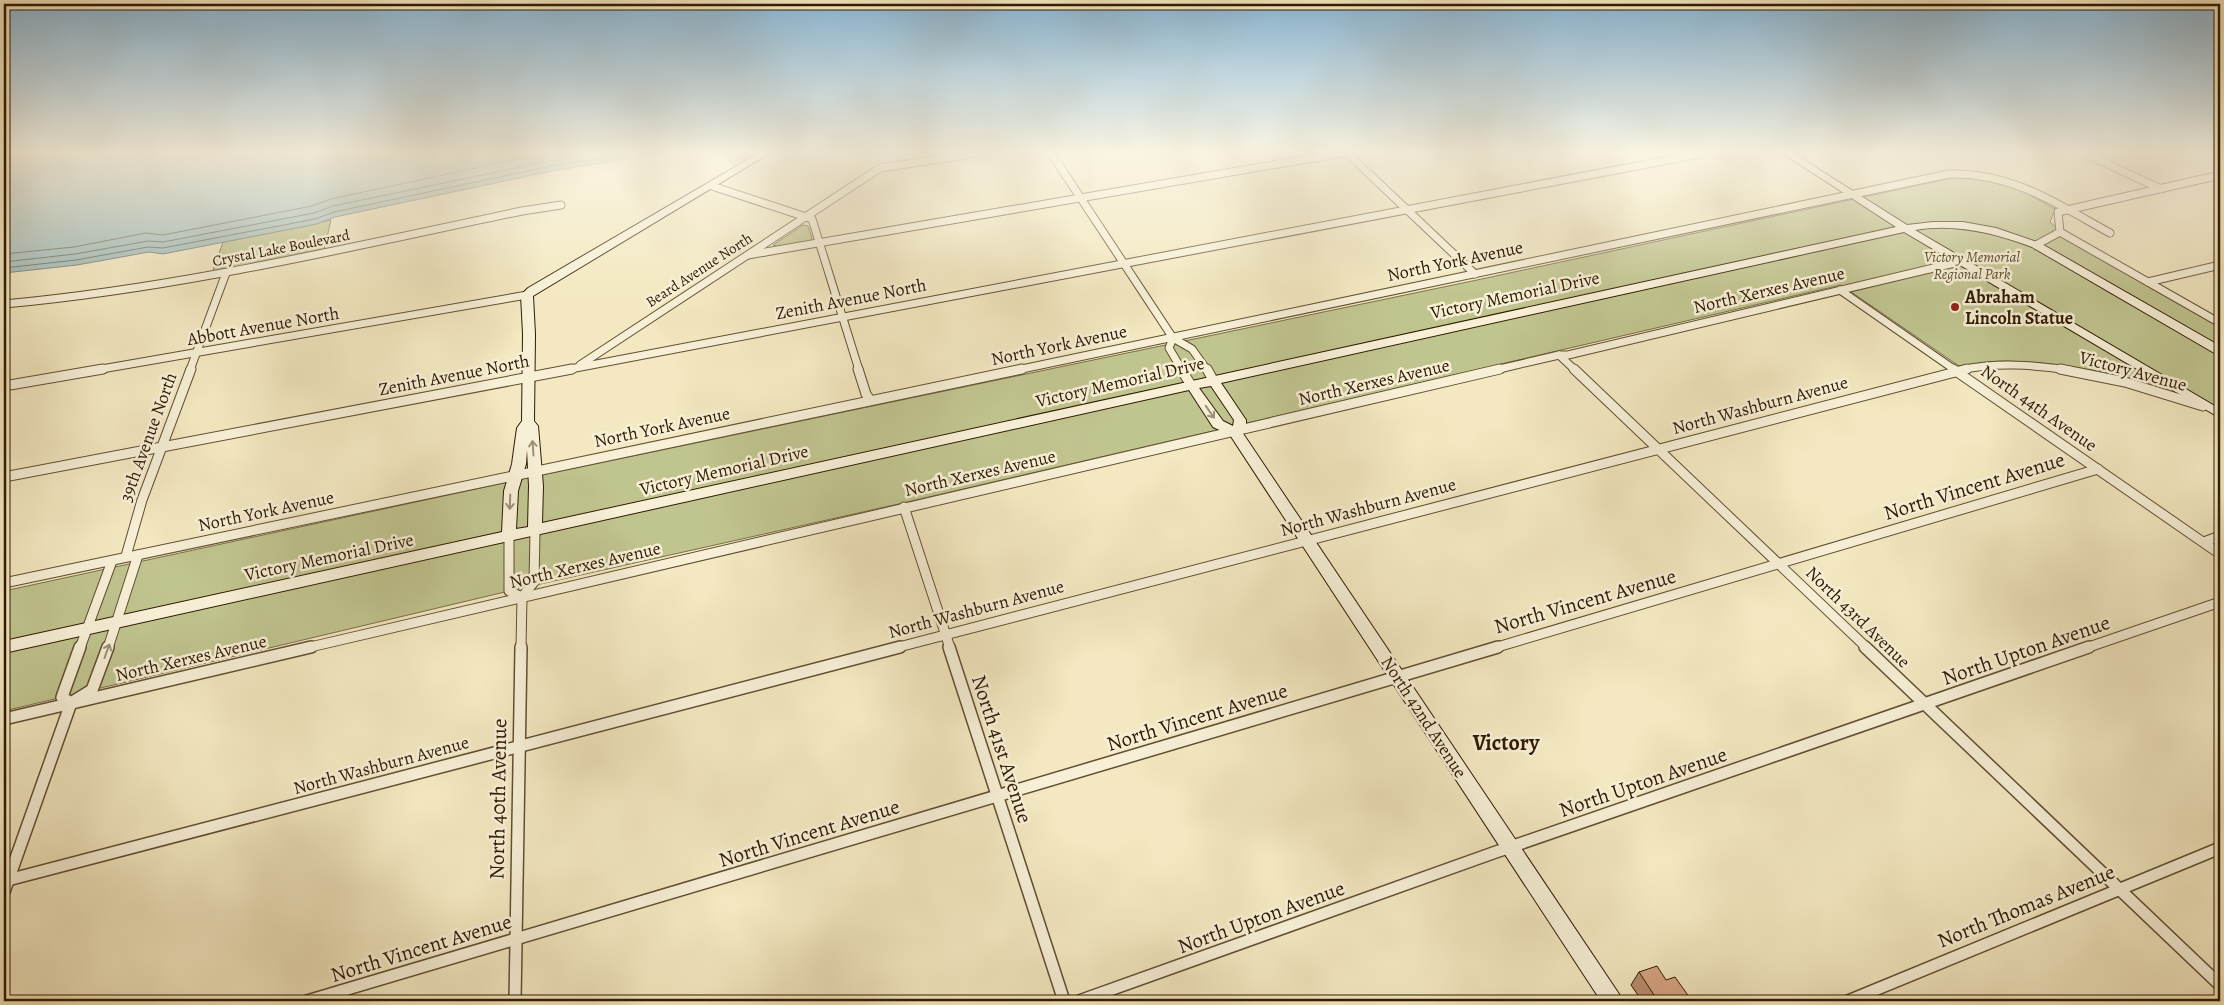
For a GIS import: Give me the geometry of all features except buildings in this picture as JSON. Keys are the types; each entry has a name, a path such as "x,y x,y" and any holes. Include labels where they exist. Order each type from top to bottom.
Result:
{"street":[{"path":"522,597 509,590 509,537 511,491 519,464 523,428 528,422 529,334 527,295 532,290 688,200"},
{"path":"754,200 812,219 844,317 863,385 870,400"},
{"name":"Beard Avenue North","path":"577,367 832,200"},
{"path":"748,255 1070,200"},
{"name":"North 42nd Avenue","path":"1082,200 1173,338 1184,340 1192,346 1240,420 1240,426 1235,432"},
{"path":"1396,200 1475,274"},
{"name":"Zenith Avenue North","path":"4,477 1460,200"},
{"name":"North York Avenue","path":"4,583 1829,200"},
{"path":"1860,200 2215,411"},
{"name":"North York Avenue","path":"2047,200 2110,233"},
{"path":"2060,232 2058,212 2113,200"},
{"name":"Crystal Lake Boulevard","path":"4,304 59,299 226,273 307,258 522,211 561,205"},
{"name":"Victory Memorial Drive","path":"4,647 1906,228 1942,224 1973,226 2004,233 2036,245 2220,351"},
{"path":"2036,245 2060,232"},
{"path":"2060,232 2220,323"},
{"name":"North Xerxes Avenue","path":"4,719 1568,355 1963,261"},
{"path":"2148,282 2220,265"},
{"name":"39th Avenue North","path":"126,556 142,500 226,273"},
{"name":"North 44th Avenue","path":"1840,290 2220,554"},
{"name":"Abbott Avenue North","path":"4,386 527,295"},
{"name":"North 42nd Avenue","path":"1173,338 1169,348 1191,385 1218,424 1235,432 1612,1001"},
{"name":"North 43rd Avenue","path":"1560,356 2220,984"},
{"name":"Victory Avenue","path":"1957,371 1988,365 2071,370 2108,377 2215,411"},
{"name":"North Washburn Avenue","path":"6,880 1957,371"},
{"name":"North 40th Avenue","path":"515,1001 522,597 534,582 535,471 532,426 528,422"},
{"name":"North Vincent Avenue","path":"307,1001 2098,469"},
{"name":"North 41st Avenue","path":"904,508 1064,1001"},
{"path":"2204,542 2220,536"},
{"path":"4,892 6,880 71,703 92,690 118,621 138,555"},
{"path":"71,703 62,697 112,560"},
{"name":"North Upton Avenue","path":"1079,1001 1510,848 2220,602"},
{"name":"North Thomas Avenue","path":"1848,1001 2220,848"}],"green space":[{"name":"Victory Memorial Regional Park","path":"1850,200 2039,200 2055,209 2050,222 2075,244 2220,327 2220,410 2168,390 2087,369 2032,362 2004,361 1959,366 1841,285 903,503 509,591 4,711 4,591 513,481 1477,280"},
{"path":"331,220 323,255 211,276 223,242"},
{"path":"803,225 808,226 812,238 810,241 779,247 773,245"}],"water":[{"path":"4,200 416,200 335,217 317,224 163,254 149,252 77,265 4,273"}],"place":[{"name":"Abraham Lincoln Statue","path":"1955,307"}],"district":[{"name":"Victory","path":"1506,743"}]}
